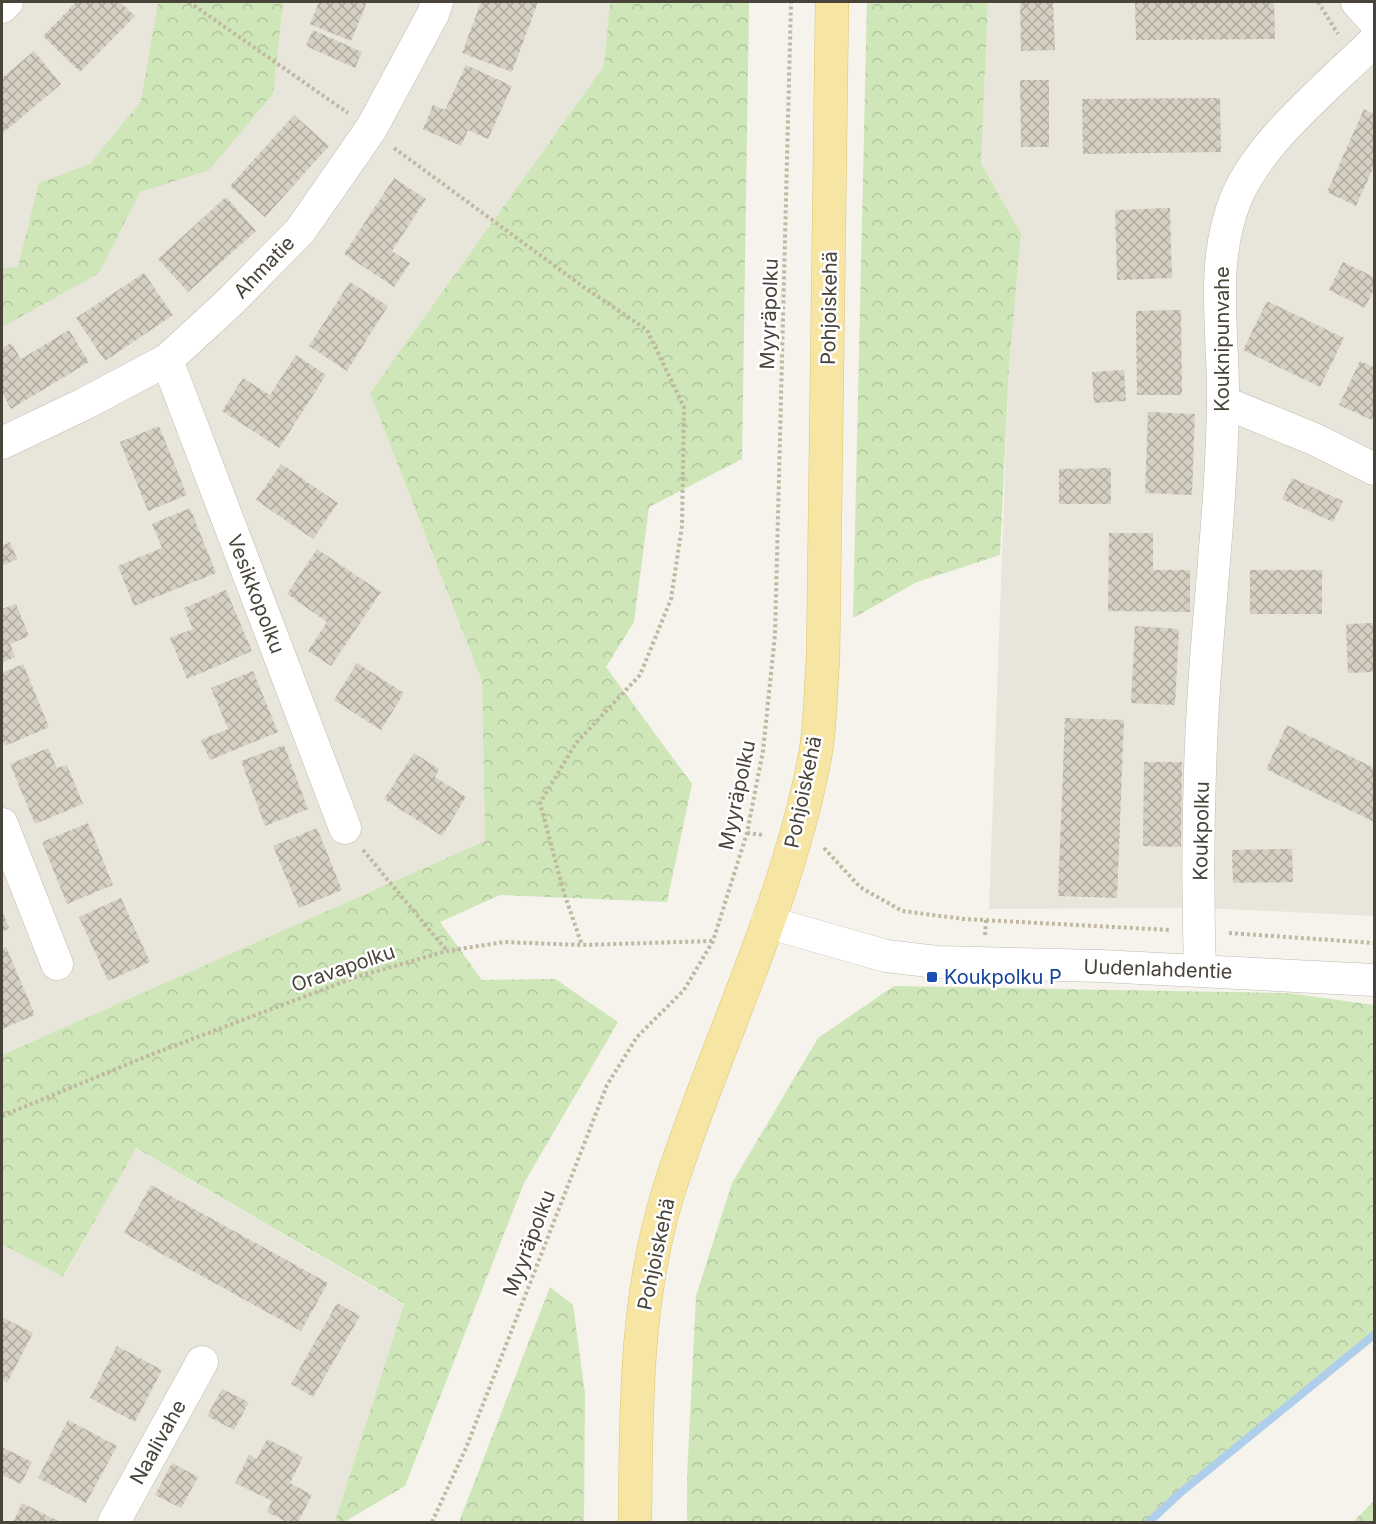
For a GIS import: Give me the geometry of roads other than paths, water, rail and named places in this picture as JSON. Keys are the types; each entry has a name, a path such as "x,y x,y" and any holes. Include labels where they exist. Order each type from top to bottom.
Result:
{"main road":[{"name":"Pohjoiskehä","path":"635,1522 636,1383 646,1287 669,1191 767,922 795,838 815,755 823,661 832,2"}],"street":[{"path":"2,7 7,2"},
{"name":"Ahmatie","path":"2,443 84,404 167,360 231,301 300,231 371,129 428,24 437,2"},
{"path":"1357,2 1374,21"},
{"name":"Kouknipunvahe","path":"1204,692 1223,402 1220,281 1224,231 1238,194 1260,160 1289,124 1364,51"},
{"name":"Vesikkopolku","path":"167,360 345,828"},
{"path":"1223,402 1314,439 1374,469"},
{"name":"Koukpolku","path":"1200,970 1204,692"},
{"path":"2,824 57,964"},
{"name":"Uudenlahdentie","path":"767,922 886,956 937,962 1200,970 1374,980"},
{"name":"Naalivahe","path":"114,1522 202,1362"}],"waterway":[{"path":"1149,1522 1179,1494 1374,1335"}],"place":[{"name":"Koukpolku P","path":"932,977"}]}
